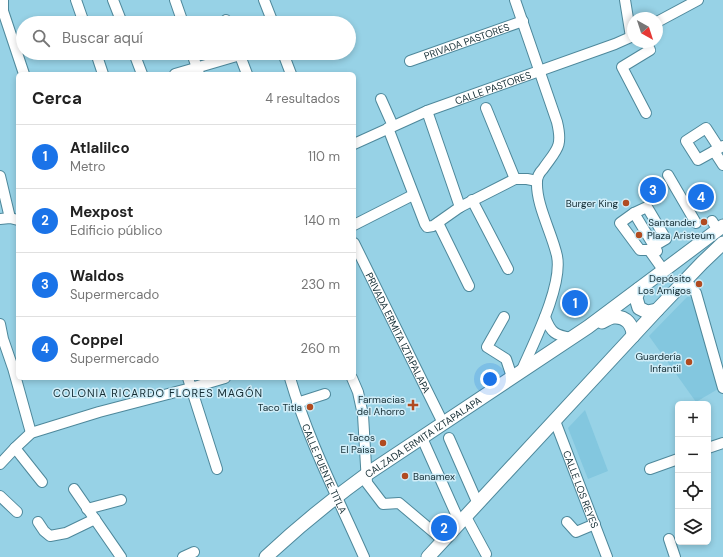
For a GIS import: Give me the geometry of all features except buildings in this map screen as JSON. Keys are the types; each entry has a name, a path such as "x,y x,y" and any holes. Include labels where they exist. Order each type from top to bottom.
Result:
{"main road":[{"name":"CALZADA ERMITA IZTAPALAPA","path":"266,557 292,532 367,474 588,327 665,269 701,230 718,226"},
{"path":"428,557 657,310 723,243"},
{"path":"639,289 636,298 639,308 648,312 657,310"},
{"path":"588,327 612,317 619,317 629,323 633,336"}],"street":[{"path":"3,0 3,11 16,50"},
{"path":"76,0 82,16"},
{"path":"112,0 119,16"},
{"path":"175,0 180,16"},
{"path":"264,0 270,16"},
{"path":"504,317 487,347 506,359 516,374 545,317 557,273 557,257 539,196 537,181 540,172 556,152 560,134 540,70 515,0"},
{"path":"624,0 627,14"},
{"path":"663,19 698,0"},
{"name":"PRIVADA PASTORES","path":"410,61 523,21"},
{"name":"CALLE PASTORES","path":"356,143 427,111 627,38"},
{"path":"646,113 622,66 650,50 649,48"},
{"path":"19,60 23,72"},
{"path":"98,60 102,72"},
{"path":"137,60 141,72"},
{"path":"194,60 198,71 225,60"},
{"path":"241,60 246,72"},
{"path":"286,60 290,72"},
{"path":"381,99 413,195 427,227 438,223 472,200 515,179 537,181"},
{"path":"486,108 515,179"},
{"path":"427,111 460,207"},
{"path":"719,148 723,165"},
{"path":"668,175 680,189 701,230"},
{"path":"0,176 9,219"},
{"path":"356,224 413,195"},
{"path":"472,200 508,269"},
{"path":"654,246 666,238 647,207 634,213 620,223 640,250 649,250 665,269"},
{"path":"634,213 654,246 665,269"},
{"path":"438,223 469,286"},
{"name":"PRIVADA ERMITA IZTAPALAPA","path":"356,247 443,424"},
{"path":"686,280 696,293 723,388"},
{"path":"545,317 554,334 571,338"},
{"path":"0,324 2,340 16,376"},
{"path":"17,380 31,433"},
{"path":"189,380 217,469"},
{"path":"0,464 31,433 99,412 218,380"},
{"name":"CALLE PUENTE TITLA","path":"291,380 297,403 321,462 364,557"},
{"path":"353,380 358,392 363,415 367,483 383,504 400,504 444,540"},
{"path":"297,403 325,394"},
{"name":"CALLE LOS REYES","path":"554,421 607,557"},
{"path":"422,438 463,520 486,554"},
{"path":"449,438 478,504"},
{"path":"711,447 723,443"},
{"path":"15,448 42,482"},
{"path":"650,469 675,460"},
{"path":"74,489 87,510 95,519 121,557"},
{"path":"0,496 17,512"},
{"path":"87,510 121,500"},
{"path":"38,522 44,531 50,536 66,533 95,519"},
{"path":"567,522 576,532 595,524"},
{"path":"669,539 676,557"},
{"path":"183,557 194,552"}],"shaded area":[{"name":"Guardería Infantil","path":"687,297 694,300 718,389 695,401 649,336"},
{"path":"585,410 608,471 588,479 568,428"}],"place":[{"name":"Waldos","path":"653,190"},
{"name":"Coppel","path":"701,197"},
{"name":"Burger King","path":"626,203"},
{"name":"Santander","path":"704,222"},
{"name":"Plaza Aristeum","path":"639,235"},
{"name":"Depósito Los Amigos","path":"699,284"},
{"name":"Atlalilco","path":"575,303"},
{"name":"Guardería Infantil","path":"689,362"},
{"name":"Farmacias del Ahorro","path":"413,405"},
{"name":"Taco Titla","path":"310,407"},
{"name":"Tacos El Paisa","path":"383,443"},
{"name":"Banamex","path":"405,476"},
{"name":"Mexpost","path":"444,528"}],"district":[{"name":"COLONIA RICARDO FLORES MAGÓN","path":"158,393"}]}
